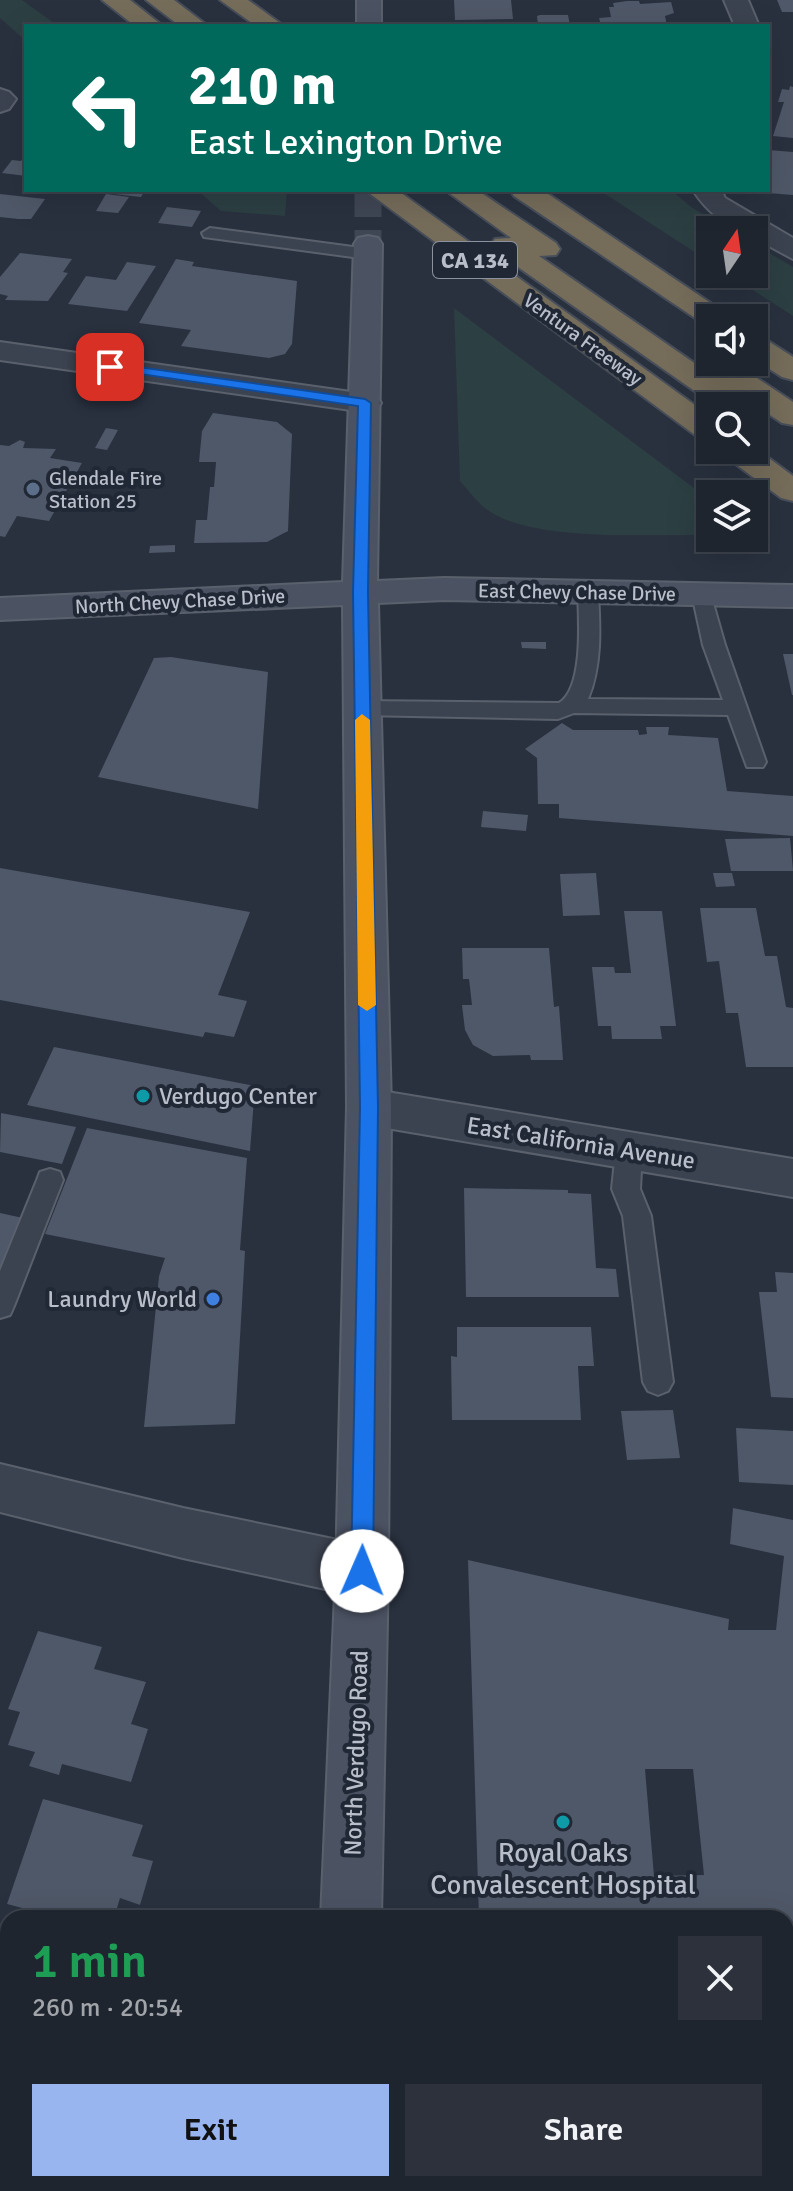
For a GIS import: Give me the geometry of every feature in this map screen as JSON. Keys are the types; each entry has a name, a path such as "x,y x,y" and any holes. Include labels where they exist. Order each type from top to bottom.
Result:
{"highway":[{"path":"114,0 148,24"},
{"path":"158,0 193,24"},
{"path":"181,0 215,24"},
{"path":"239,4 269,24"},
{"name":"Ventura Freeway","path":"382,192 696,421"},
{"path":"432,192 696,351"},
{"path":"461,192 523,246 717,392"},
{"path":"527,192 696,306"},
{"path":"550,207 713,304"},
{"path":"768,336 793,351"},
{"path":"768,354 793,371"},
{"path":"734,376 793,416"},
{"path":"768,429 793,447"},
{"path":"756,464 791,490"}],"main road":[{"path":"369,0 369,24"},
{"name":"North Verdugo Road","path":"351,1910 362,1571 369,1107 360,592 368,249"},
{"name":"East Chevy Chase Drive","path":"360,592 444,589 793,596"},
{"name":"North Chevy Chase Drive","path":"0,609 360,592"}],"street":[{"path":"736,0 746,24"},
{"path":"708,192 715,203 793,250"},
{"path":"0,351 365,403"},
{"name":"East California Avenue","path":"369,1107 793,1178"},
{"path":"0,1488 183,1533 362,1571"}],"lane":[{"path":"210,233 368,249"},
{"path":"362,708 558,712 571,706 579,697 590,641 588,592"},
{"path":"702,594 714,645 755,762"},
{"path":"571,706 736,708"},
{"path":"629,1151 626,1189 637,1216 658,1382"},
{"path":"0,1306 50,1180"}],"shaded area":[{"path":"0,0 22,0 55,24 24,24 24,39 0,18"},
{"path":"199,192 287,192 285,216 221,211"},
{"path":"602,192 673,192 706,216 696,216 696,253"},
{"path":"768,252 793,267 793,316 750,288 768,288"},
{"path":"454,308 696,490 696,535 593,534 530,527 485,508 460,481"}],"building":[{"path":"454,0 511,0 513,19 455,20"},
{"path":"777,0 793,0 793,12 782,12"},
{"path":"671,2 674,13 665,16 667,24 601,24 599,18 611,17 609,7 614,7 613,3"},
{"path":"568,15 570,24 538,24 537,16"},
{"path":"790,86 793,87 793,138 773,136 784,102 778,102 782,89 789,90"},
{"path":"770,150 793,152 793,195 768,193"},
{"path":"24,157 24,176 2,173 12,160 21,161"},
{"path":"105,192 144,192 141,197"},
{"path":"0,194 45,199 31,219 0,217"},
{"path":"106,194 129,197 118,213 96,211"},
{"path":"167,207 201,211 192,227 158,223"},
{"path":"20,253 72,259 63,272 68,273 48,301 5,300 8,296 0,294 0,277"},
{"path":"176,259 194,262 192,266 297,281 292,344 285,354 269,358 181,346 191,330 139,323"},
{"path":"127,262 156,266 127,311 68,304 86,276 116,280"},
{"path":"213,413 277,422 292,434 288,531 267,542 194,543 196,520 207,520 210,487 214,487 216,462 199,462 202,431"},
{"path":"106,428 118,430 107,450 95,448"},
{"name":"Glendale Fire Station 25","path":"20,440 25,442 23,448 56,449 50,458 82,463 49,521 17,516 5,537 0,536 0,445 9,446"},
{"path":"175,545 175,552 149,553 150,546"},
{"path":"521,642 546,642 546,649 522,648"},
{"path":"783,654 793,654 793,695 792,695"},
{"path":"171,657 268,672 258,809 98,777 154,658"},
{"path":"562,723 573,730 638,730 639,735 647,734 646,727 669,727 668,735 718,738 727,791 793,796 793,836 559,818 559,804 538,804 537,758 525,749"},
{"path":"483,811 528,815 526,831 481,827"},
{"path":"790,838 793,871 731,871 725,839"},
{"path":"0,868 250,912 218,995 247,1001 234,1037 205,1032 203,1037 0,1000"},
{"path":"596,873 600,915 563,916 560,874"},
{"path":"713,873 732,873 735,886 716,887"},
{"path":"700,908 756,908 765,956 777,956 786,1007 793,1008 793,1067 746,1067 738,1013 726,1013 719,961 707,962"},
{"path":"624,911 662,911 676,1026 660,1026 662,1039 612,1039 611,1026 598,1026 592,967 614,967 615,973 631,973"},
{"path":"462,948 549,948 554,1007 559,1006 563,1060 531,1060 530,1055 493,1056 473,1045 465,1030 462,1005 472,1005 469,979 463,979"},
{"name":"Verdugo Center","path":"54,1047 255,1086 250,1151 27,1105"},
{"path":"1,1113 76,1127 62,1164 0,1152"},
{"path":"87,1128 247,1158 240,1250 245,1251 235,1424 144,1427 159,1276 165,1258 45,1234"},
{"path":"464,1188 568,1190 568,1193 591,1194 596,1268 616,1269 619,1297 466,1297"},
{"path":"0,1213 23,1218 0,1273"},
{"path":"775,1272 793,1273 793,1398 771,1397 759,1292 777,1292"},
{"path":"457,1327 591,1327 594,1366 578,1366 581,1420 452,1420 451,1356 457,1357"},
{"path":"673,1410 680,1458 627,1460 621,1411"},
{"path":"736,1428 793,1431 793,1485 739,1482"},
{"name":"Royal Oaks Convalescent Hospital","path":"733,1508 793,1520 793,1910 479,1910 468,1560 729,1619 728,1630 776,1630 784,1556 730,1544","holes":["645,1769 693,1769 704,1875 654,1876"]},
{"path":"38,1631 102,1647 94,1669 146,1682 131,1724 148,1729 131,1782 62,1764 59,1775 29,1766 35,1752 8,1745 20,1712 8,1709"},
{"path":"43,1799 143,1825 132,1856 153,1861 140,1905 120,1898 116,1910 30,1910 7,1904"}],"tunnel":[{"path":"368,192 368,244"}],"slow traffic":[{"path":"362,720 367,1005"}],"place":[{"name":"Glendale Fire Station 25","path":"33,489"},
{"name":"Verdugo Center","path":"143,1096"},
{"name":"Laundry World","path":"213,1299"},
{"name":"Royal Oaks Convalescent Hospital","path":"563,1822"}],"route":[{"path":"110,367 365,403 360,592 369,1107 362,1571"}]}
